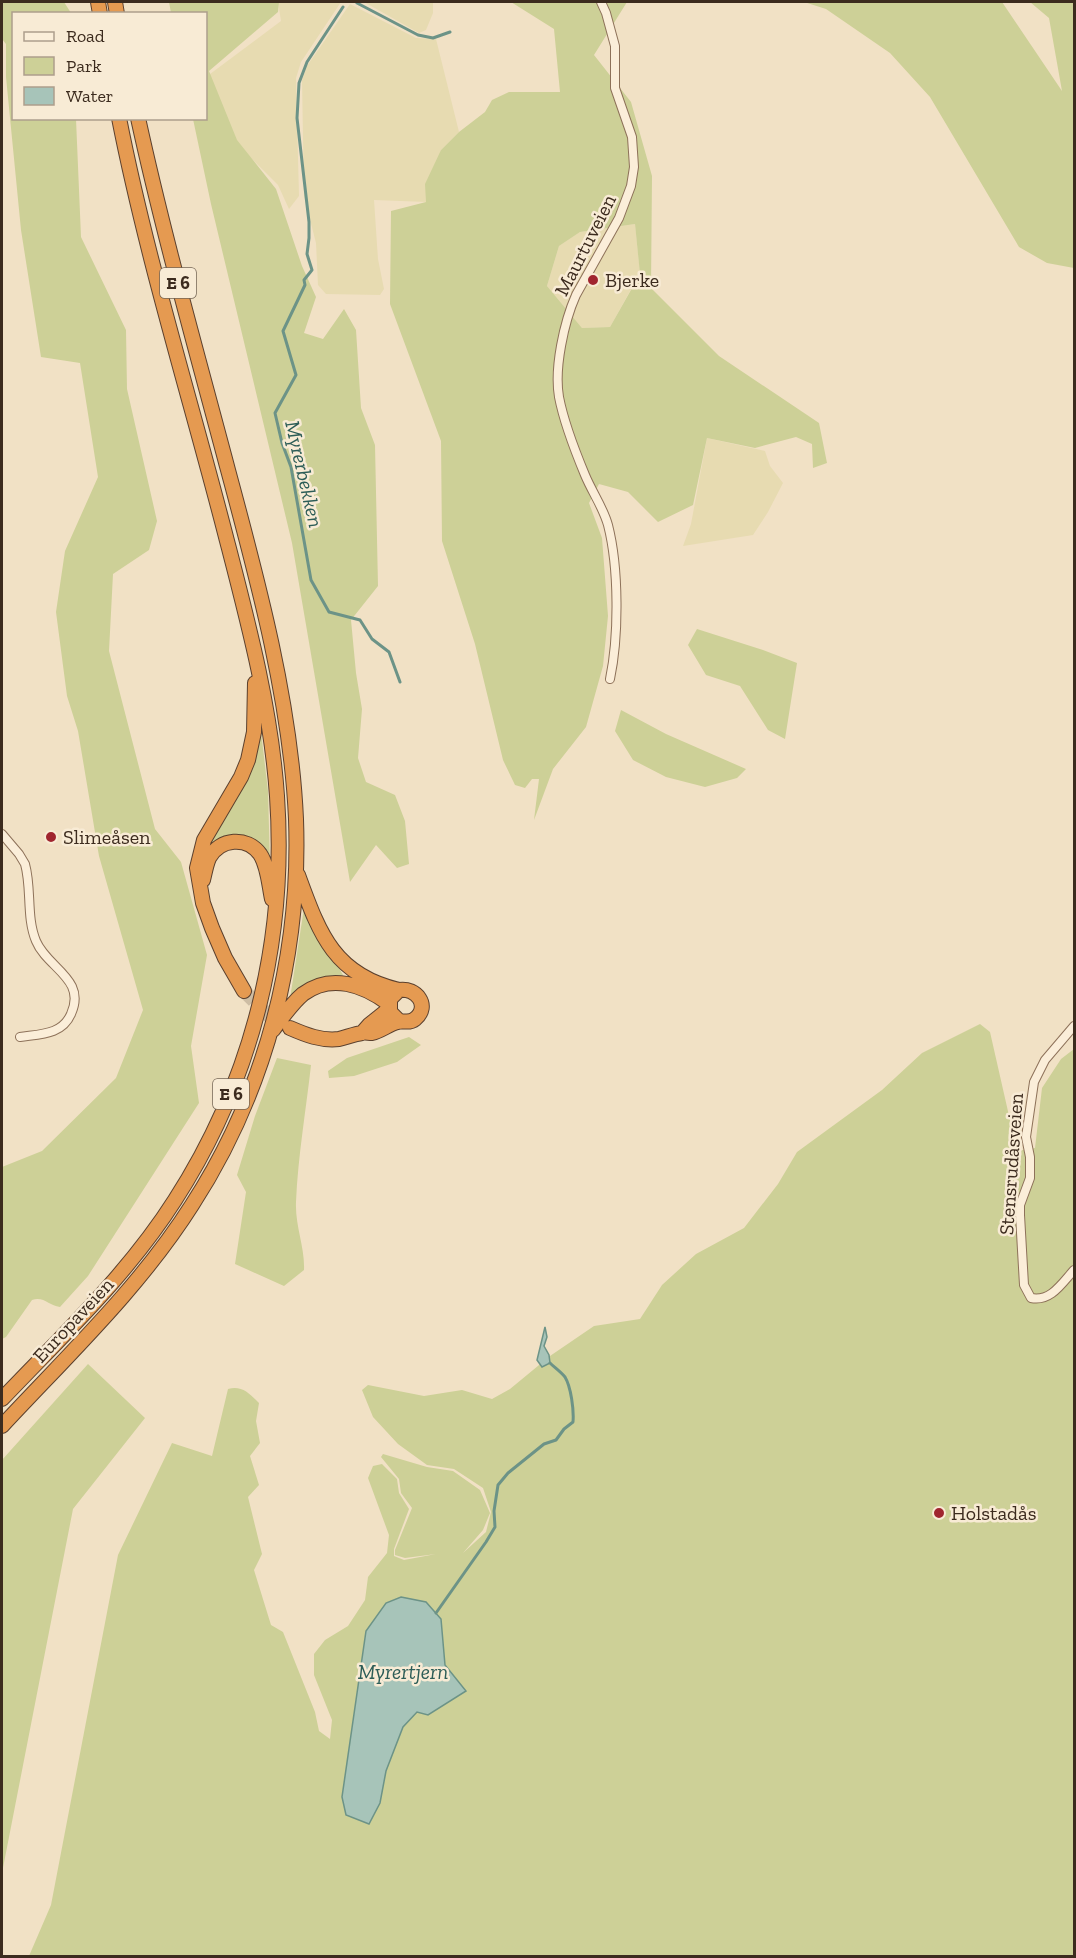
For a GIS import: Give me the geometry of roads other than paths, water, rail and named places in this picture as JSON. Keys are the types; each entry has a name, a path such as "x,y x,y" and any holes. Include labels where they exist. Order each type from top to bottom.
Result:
{"highway":[{"name":"E 6","path":"119,120 141,218 255,650 277,794 279,865 276,917"},
{"name":"E 6","path":"138,120 170,255 259,590 289,747 296,820 295,866 289,944 270,1034"},
{"name":"E 6","path":"244,991 221,949 206,911 197,873 201,848 208,831 245,768 252,746 255,718 255,650"},
{"name":"E 6","path":"201,891 207,864 213,852 227,843 236,841 247,844 256,850 263,861 276,917"},
{"name":"E 6","path":"270,1034 298,999 327,983 338,982 359,986 389,1006 392,1016 399,1021 406,1022 416,1018 422,1005 421,999 414,992 378,984 364,978 344,964 316,924 295,866"},
{"name":"Europaveien","path":"2,1399 139,1251 177,1198 206,1147 228,1101 250,1039 264,989 276,917"},
{"name":"E 6","path":"362,1033 389,1006 393,995 399,990"},
{"name":"E 6","path":"290,1028 326,1040 372,1033 399,1021"},
{"name":"Europaveien","path":"2,1426 111,1310 170,1238 203,1188 234,1130 255,1080 270,1034"}],"street":[{"name":"Maurtuveien","path":"601,2 615,46 615,88 632,137 634,167 626,202 570,310 560,360 558,386 563,411 582,467 608,526 614,572 616,615 614,662 610,679"},
{"path":"2,834 19,854 26,867 33,932 38,946 70,982 75,998 74,1009 69,1021 63,1027 53,1032 20,1037"},
{"name":"Stensrudåsveien","path":"1074,1026 1045,1060 1034,1082 1026,1137 1030,1157 1030,1178 1020,1205 1024,1285 1031,1298 1045,1298 1051,1295 1074,1270"}],"water":[{"path":"545,1327 547,1337 544,1346 550,1363 542,1367 537,1360"},
{"name":"Myrertjern","path":"401,1597 426,1602 441,1619 445,1665 466,1691 428,1715 417,1712 403,1727 386,1771 380,1803 369,1824 346,1815 342,1797 366,1631 386,1603"}],"waterway":[{"path":"357,3 418,35 433,38 450,32"},
{"name":"Myrerbekken","path":"343,7 307,62 299,83 297,118 309,222 307,254 312,270 304,280 305,285 283,331 296,375 275,413 282,443 291,467 311,580 329,612 360,620 372,639 389,652 400,682"},
{"name":"Myrerbekken","path":"436,1613 495,1527 494,1511 498,1485 508,1473 544,1444 556,1440 573,1422 572,1399 567,1381 550,1363"}],"tunnel":[{"path":"244,991 268,1015 283,1024"}],"place":[{"name":"Bjerke","path":"593,280"},
{"name":"Slimeåsen","path":"51,837"},
{"name":"Holstadås","path":"939,1513"}]}
